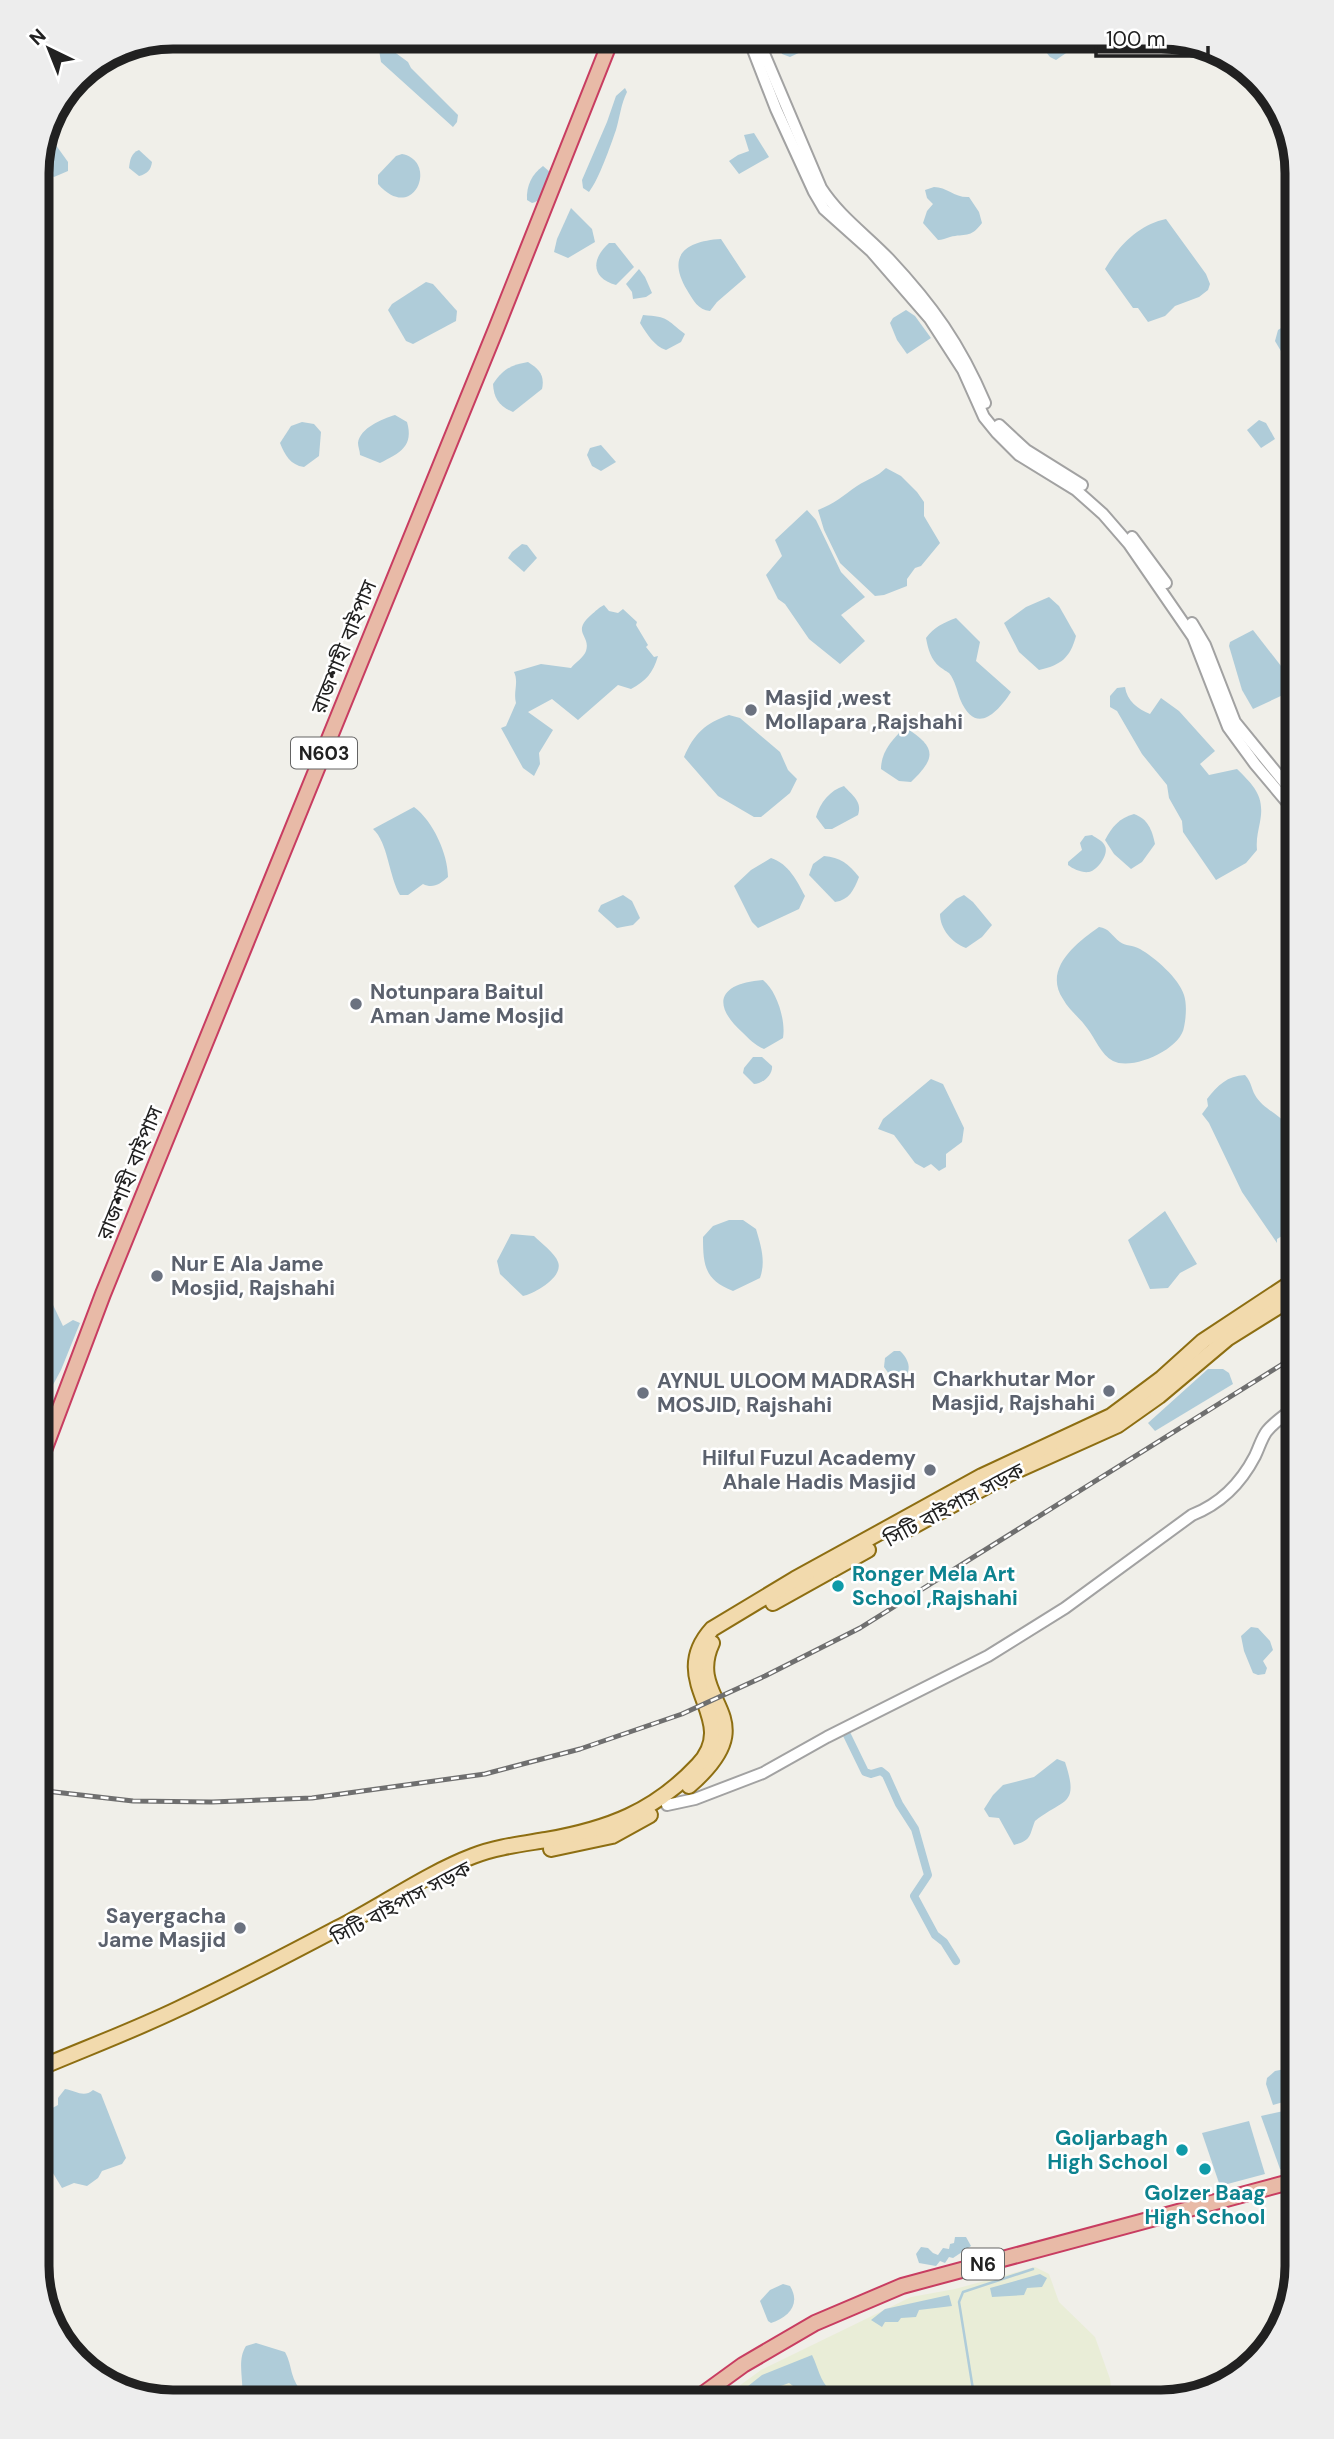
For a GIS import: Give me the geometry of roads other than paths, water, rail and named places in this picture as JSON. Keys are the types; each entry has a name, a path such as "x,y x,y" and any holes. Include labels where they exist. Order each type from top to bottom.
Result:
{"highway":[{"name":"রাজশাহী বাইপাস","path":"49,1437 103,1294 607,49"},
{"name":"N6","path":"709,2390 743,2365 815,2323 902,2286 1285,2183"},
{"name":"N6","path":"725,2390 748,2373 819,2332 905,2295 1049,2254 1285,2193"}],"main road":[{"path":"49,2064 178,2009 474,1856 607,1826 659,1801 699,1764 710,1750 714,1739 712,1722 696,1682 695,1669 705,1637 712,1629 795,1579 982,1476 1111,1416 1162,1378 1203,1341 1285,1287"},
{"name":"সিটি বাইপাস সড়ক","path":"49,2074 150,2032 258,1980 429,1886 477,1863 612,1836 667,1805 704,1773 720,1753 725,1740 726,1728 705,1671 707,1654 722,1632 999,1480 1118,1425 1159,1396 1228,1338 1285,1302"}],"street":[{"path":"753,49 776,109 824,209 877,257 930,319 963,370 984,417 997,433 1019,455 1076,490 1103,514 1129,544 1193,637 1227,727 1285,800"},
{"path":"762,49 821,188 834,208 888,258 936,314 960,350 990,413 1002,428 1026,450 1081,485 1107,507 1143,550 1199,633 1235,722 1285,783"},
{"path":"667,1805 695,1799 763,1773 827,1737 988,1656 1065,1608 1192,1515 1211,1508 1241,1477 1254,1458 1266,1431 1285,1416"}],"water":[{"path":"390,49 408,62 458,115 453,127 381,62 379,50"},
{"path":"780,49 819,50 805,50 790,57 782,54"},
{"path":"1044,49 1070,49 1056,60"},
{"path":"625,88 627,92 616,130 589,192 583,188 582,180 616,96"},
{"path":"754,133 769,157 739,174 729,161 749,151 744,135"},
{"path":"53,141 68,162 68,171 54,177 49,174"},
{"path":"139,150 152,162 148,171 139,176 129,168 130,160"},
{"path":"402,154 413,159 419,167 420,177 411,194 402,198 391,195 378,184 378,175 396,156"},
{"path":"543,166 550,172 548,187 541,198 532,203 527,200 529,185"},
{"path":"934,187 969,197 979,212 982,223 978,228 967,234 938,240 923,223 933,204 927,198 925,190"},
{"path":"571,208 592,229 595,242 568,258 554,252"},
{"path":"1166,219 1206,274 1210,284 1208,290 1199,297 1175,306 1165,316 1148,322 1138,308 1133,308 1105,269 1116,252 1131,237 1147,226"},
{"path":"721,239 746,277 710,311 699,307 687,290 681,278 679,259 689,247"},
{"path":"609,243 615,243 634,267 616,285 602,278 596,267 599,255"},
{"path":"639,269 652,293 633,299 626,284"},
{"path":"426,282 433,284 457,311 456,321 413,344 406,341 388,310 392,304"},
{"path":"906,310 915,316 931,338 907,354 890,323"},
{"path":"643,315 663,318 670,322 685,334 681,342 666,350 658,346 640,323"},
{"path":"1285,326 1285,358 1275,341 1278,330"},
{"path":"528,362 540,373 543,380 542,389 513,412 498,401 493,384 508,368"},
{"path":"395,415 407,422 409,437 404,448 380,463 360,455 358,443 363,433 378,422"},
{"path":"1259,420 1266,423 1275,439 1261,448 1247,430"},
{"path":"302,422 314,424 321,432 319,456 304,467 289,459 280,443 291,426"},
{"path":"601,445 616,462 601,471 592,466 587,455 590,448"},
{"path":"886,468 901,476 917,492 924,502 924,516 940,543 921,566 915,568 907,579 907,586 875,596 840,563 824,530 818,510"},
{"path":"807,510 816,520 841,572 865,597 841,615 865,641 840,664 809,639 785,604 778,599 766,575 782,556 775,540"},
{"path":"522,544 527,545 537,558 524,572 508,558"},
{"path":"1049,597 1059,606 1076,636 1064,659 1039,670 1019,652 1004,623 1026,607"},
{"path":"604,605 609,611 618,613 623,609 637,622 636,625 648,645 646,647 654,657 658,656 656,662 641,683 631,689 618,685 578,720 552,699 528,712 553,730 539,753 540,764 534,776 523,768 501,728 506,726 516,703 514,672 541,664 571,668 586,651 582,626"},
{"path":"956,618 980,642 976,661 1011,692 999,708 986,718 979,719 966,710 951,676 937,664 929,650 926,638 929,634"},
{"path":"1253,630 1285,671 1285,693 1253,709 1242,690 1230,642"},
{"path":"1125,687 1134,704 1150,714 1161,698 1179,711 1215,751 1200,764 1209,775 1237,769 1253,786 1259,798 1261,813 1257,850 1246,863 1216,880 1183,832 1182,821 1169,798 1167,785 1142,754 1117,711 1110,707 1110,696 1117,688"},
{"path":"729,715 740,718 780,752 788,770 797,779 790,793 761,817 754,817 718,796 684,757 701,730"},
{"path":"905,727 922,740 929,752 926,765 911,782 899,781 881,769 885,751"},
{"path":"844,786 858,802 858,815 832,829 825,829 816,817 818,812 830,794"},
{"path":"414,807 438,839 448,877 436,885 423,884 408,895 400,895 382,842 373,829"},
{"path":"1134,814 1149,826 1155,844 1142,862 1131,869 1114,854 1105,840 1116,824"},
{"path":"1092,835 1103,843 1106,849 1099,865 1086,872 1068,865 1082,850 1080,843 1085,836"},
{"path":"824,856 844,862 859,877 850,894 840,901 835,902 809,875 813,864"},
{"path":"771,858 788,869 805,896 799,909 758,928 752,922 734,886 751,870"},
{"path":"623,895 632,901 640,918 633,925 617,928 598,911 601,905"},
{"path":"964,895 992,925 982,937 966,948 948,935 940,914"},
{"path":"1099,927 1122,943 1152,957 1172,975 1181,988 1186,1003 1186,1015 1181,1035 1155,1056 1132,1063 1113,1061 1065,1003 1058,988 1057,977 1065,958"},
{"path":"763,980 776,999 784,1031 783,1038 764,1049 752,1042 732,1021 723,1003 730,990 738,985"},
{"path":"753,1057 762,1057 772,1066 771,1073 766,1078 754,1084 743,1073"},
{"path":"1245,1075 1258,1100 1285,1123 1285,1234 1277,1239 1277,1243 1242,1192 1209,1123 1202,1114 1208,1106 1207,1099 1219,1086 1233,1077"},
{"path":"931,1079 943,1084 964,1128 962,1142 946,1154 946,1167 939,1171 931,1164 924,1168 915,1163 894,1135 878,1129 883,1119"},
{"path":"1165,1211 1197,1264 1180,1273 1168,1288 1150,1289 1128,1240"},
{"path":"729,1220 743,1220 756,1229 763,1260 760,1278 733,1291 711,1277 705,1264 703,1247 703,1237 713,1226"},
{"path":"511,1234 534,1236 558,1262 559,1268 552,1279 534,1292 523,1296 500,1274 497,1261"},
{"path":"49,1296 63,1326 73,1320 80,1323 49,1392"},
{"path":"894,1351 900,1351 904,1355 909,1369 905,1377 894,1381 884,1367 885,1358"},
{"path":"1208,1369 1223,1369 1229,1373 1233,1384 1155,1431 1148,1423"},
{"path":"1251,1627 1258,1628 1270,1641 1273,1650 1263,1661 1267,1668 1265,1674 1253,1673 1244,1651 1241,1636"},
{"path":"1057,1759 1065,1762 1069,1777 1071,1787 1066,1800 1035,1821 1027,1839 1014,1845 999,1818 989,1817 984,1809 1003,1785 1034,1777"},
{"path":"1285,2069 1285,2102 1273,2105 1266,2084 1267,2078 1275,2071"},
{"path":"65,2089 83,2094 93,2090 101,2094 126,2158 122,2164 102,2171 98,2178 87,2186 74,2183 62,2188 49,2167 49,2110 58,2105 58,2098"},
{"path":"1285,2111 1285,2171 1280,2169 1261,2116"},
{"path":"1249,2121 1265,2174 1220,2186 1202,2133"},
{"path":"955,2237 966,2237 971,2246 953,2258 949,2257 945,2263 940,2261 936,2266 919,2263 916,2254 921,2247 938,2255 943,2248 949,2249"},
{"path":"1040,2274 1047,2278 1042,2287 1027,2288 1024,2295 992,2297 990,2288"},
{"path":"783,2284 790,2286 794,2304 788,2313 771,2323 760,2301 770,2290"},
{"path":"949,2295 952,2306 919,2310 916,2317 885,2322 882,2327 871,2320 885,2309"},
{"path":"256,2343 285,2352 301,2390 242,2390 241,2360 246,2346"},
{"path":"812,2355 821,2378 830,2390 798,2390 789,2383 770,2390 743,2390 762,2375"}],"waterway":[{"path":"847,1735 865,1772 871,1774 881,1771 886,1775 899,1804 915,1829 928,1875 914,1896 935,1935 944,1942 956,1961"},
{"path":"973,2390 959,2302 963,2292 1033,2269"}],"railway":[{"path":"49,1791 133,1801 212,1802 312,1798 485,1774 580,1749 682,1714 860,1628 1285,1362"}],"place":[{"name":"Masjid ,west Mollapara ,Rajshahi","path":"751,710"},
{"name":"Notunpara Baitul Aman Jame Mosjid","path":"356,1004"},
{"name":"Nur E Ala Jame Mosjid, Rajshahi","path":"157,1276"},
{"name":"Charkhutar Mor Masjid, Rajshahi","path":"1109,1391"},
{"name":"AYNUL ULOOM MADRASH MOSJID, Rajshahi","path":"643,1393"},
{"name":"Hilful Fuzul Academy Ahale Hadis Masjid","path":"930,1470"},
{"name":"Ronger Mela Art School ,Rajshahi","path":"838,1586"},
{"name":"Sayergacha Jame Masjid","path":"240,1928"},
{"name":"Goljarbagh High School","path":"1182,2150"},
{"name":"Golzer Baag High School","path":"1205,2169"}]}
